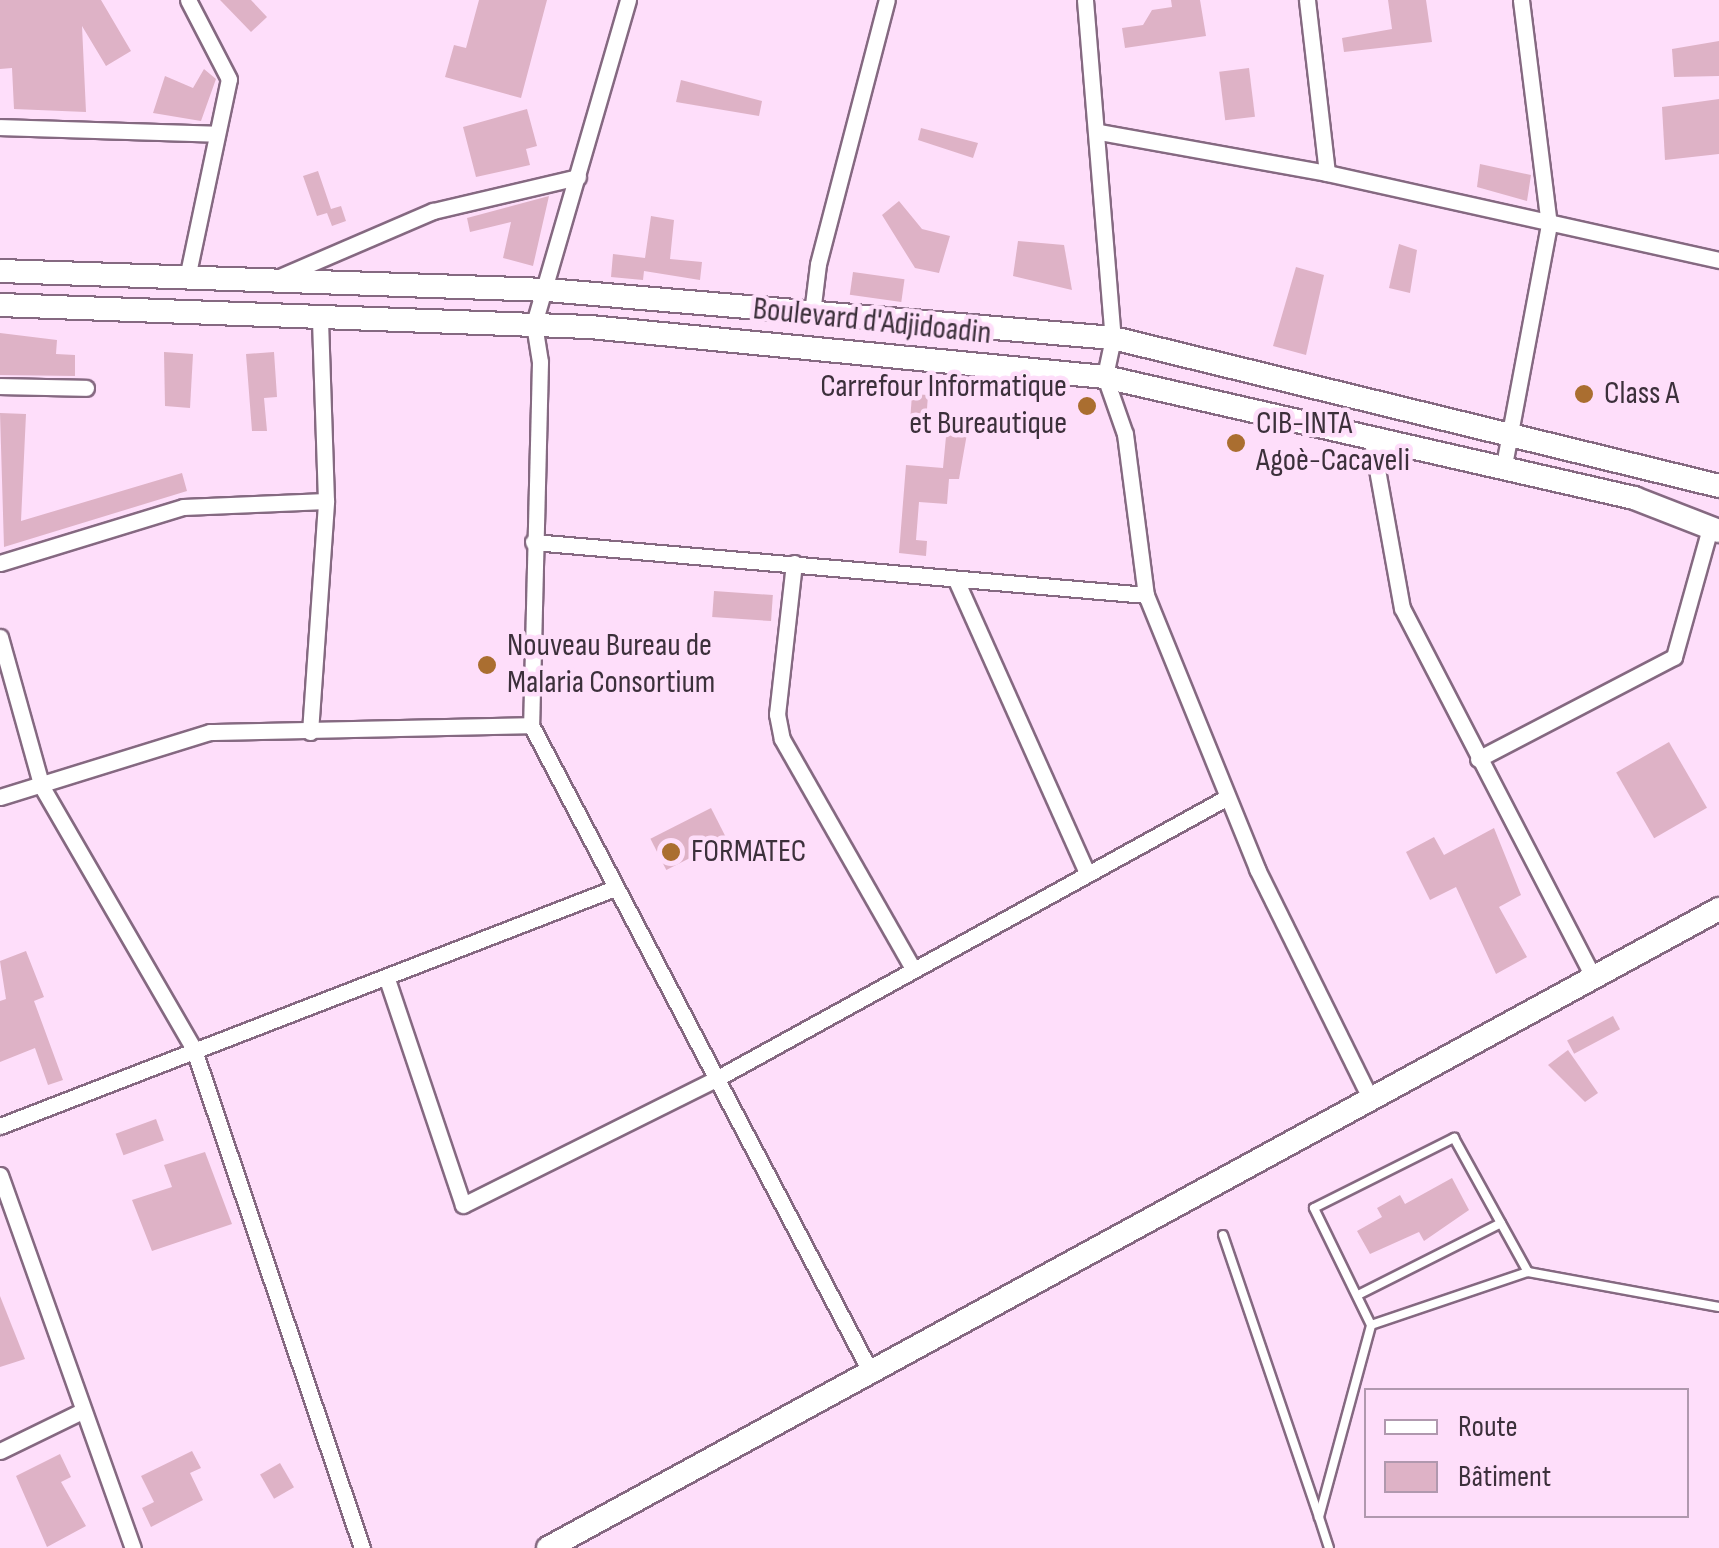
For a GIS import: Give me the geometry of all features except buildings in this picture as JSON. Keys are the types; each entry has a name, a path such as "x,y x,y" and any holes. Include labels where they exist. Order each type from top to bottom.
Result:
{"main road":[{"name":"Boulevard d'Adjidoadin","path":"0,270 547,290 1113,338 1516,430 1719,486"},
{"name":"Boulevard d'Adjidoadin","path":"0,304 534,324 1105,377 1504,465 1634,498 1714,529"},
{"path":"548,1548 1719,909"}],"street":[{"path":"186,278 227,71 188,0"},
{"path":"628,0 547,290 534,324 540,362 533,542 532,726 870,1372"},
{"path":"812,313 818,264 887,0"},
{"path":"1085,0 1113,338 1105,377 1125,434 1146,595 1226,798 1370,1098"},
{"path":"1306,0 1327,173"},
{"path":"1504,465 1516,430 1549,225 1521,0"},
{"path":"0,126 217,134"},
{"path":"1098,132 1327,173 1719,260"},
{"path":"270,281 433,210 578,177"},
{"path":"310,732 326,500 320,318"},
{"path":"0,386 86,388"},
{"path":"1371,436 1402,608 1593,977"},
{"path":"0,563 183,506 326,500"},
{"path":"1478,759 1674,657 1714,529"},
{"path":"533,542 1146,595"},
{"path":"794,563 777,714 782,738 911,965"},
{"path":"956,580 1086,872"},
{"path":"0,637 42,787 193,1047 362,1548"},
{"path":"0,797 210,732 532,726"},
{"path":"388,982 464,1204 714,1080 911,965 1226,798"},
{"path":"0,1126 193,1047 388,982 614,888"},
{"path":"0,1175 80,1412 133,1548"},
{"path":"0,1451 80,1412"}],"lane":[{"path":"1319,1517 1371,1325 1314,1208 1454,1138 1528,1272"},
{"path":"1358,1295 1501,1224"},
{"path":"1223,1235 1328,1548"},
{"path":"1371,1325 1528,1272 1719,1306"}],"place":[{"name":"Class A","path":"1584,394"},
{"name":"Carrefour Informatique et Bureautique","path":"1087,406"},
{"name":"CIB-INTA Agoè-Cacaveli","path":"1236,443"},
{"name":"Nouveau Bureau de Malaria Consortium","path":"487,665"},
{"name":"FORMATEC","path":"671,852"}]}
